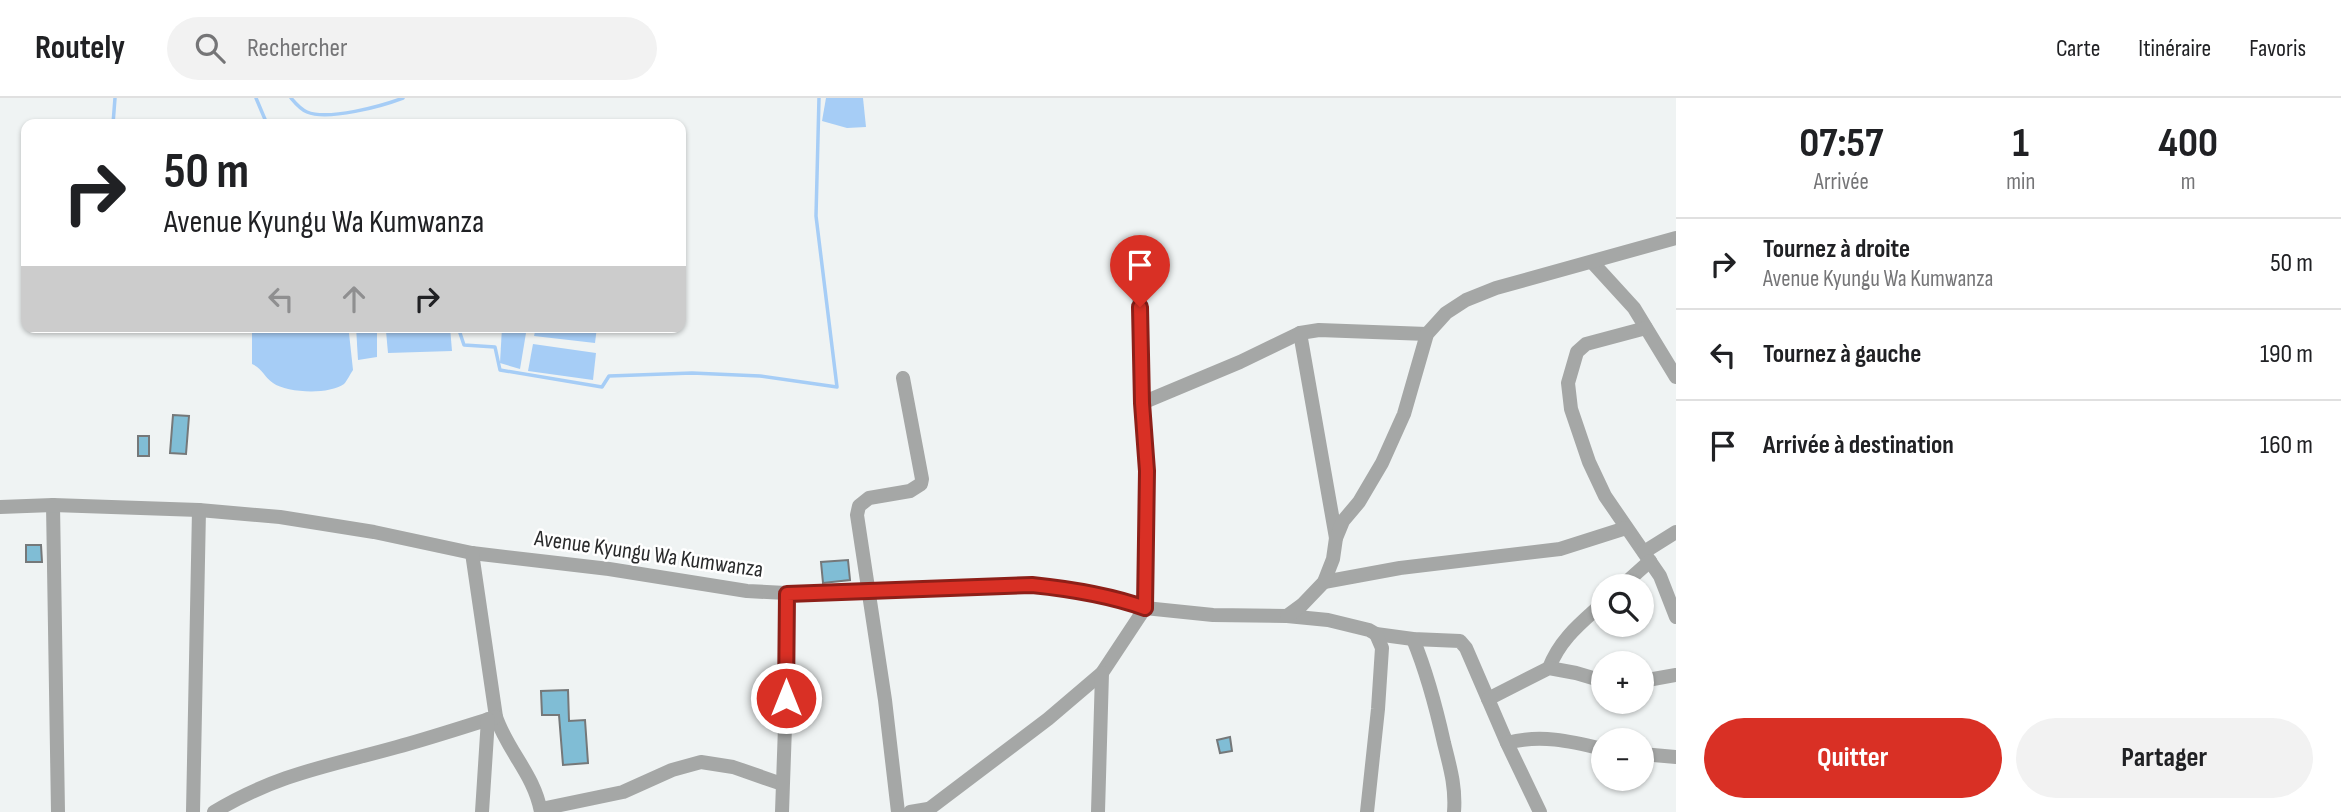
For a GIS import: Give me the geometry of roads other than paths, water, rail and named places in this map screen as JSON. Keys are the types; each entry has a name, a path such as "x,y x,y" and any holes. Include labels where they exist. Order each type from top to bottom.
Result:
{"street":[{"path":"1287,616 1324,582 1343,520 1359,502 1382,463 1404,414 1427,334 1446,313 1466,300 1496,288 1676,237"},
{"path":"1592,262 1619,290 1676,377"},
{"path":"910,812 926,811 1048,719 1102,673 1145,608 1147,471 1139,284"},
{"path":"1646,328 1586,344 1577,352 1569,383 1571,409 1589,463 1605,496 1660,576 1676,617"},
{"path":"1142,403 1240,362 1300,333 1319,330 1427,334"},
{"path":"1300,333 1336,538"},
{"path":"898,812 870,592 857,515 859,506 869,498 919,488 922,479 903,378"},
{"path":"53,505 58,812"},
{"name":"Avenue Kyungu Wa Kumwanza","path":"0,507 53,505 199,510 280,517 374,532 472,553 609,569 747,591 787,594 1032,585 1126,601 1145,608 1213,615 1287,616 1328,620 1376,634 1460,641 1466,648 1488,699"},
{"path":"193,812 199,510"},
{"path":"1324,582 1400,568 1560,549 1626,528"},
{"path":"1632,574 1647,556 1676,532"},
{"path":"472,553 492,718 482,812"},
{"path":"782,812 787,594"},
{"path":"1549,668 1566,636 1591,614"},
{"path":"1367,812 1382,648 1376,634"},
{"path":"1413,639 1429,677 1437,706 1454,782 1454,812"},
{"path":"1541,812 1488,699 1549,668 1591,677"},
{"path":"1098,812 1102,673"},
{"path":"1654,679 1676,675"},
{"path":"492,718 531,779 541,811 623,792 672,770 701,762 733,767 782,784"},
{"path":"215,812 250,792 307,770 397,747 492,718"},
{"path":"1507,743 1524,738 1546,738 1591,747"},
{"path":"1654,755 1676,757"}],"water":[{"path":"826,98 863,98 866,127 847,128 822,121"},
{"path":"252,333 349,333 353,370 344,384 337,388 319,391 288,389 270,381 252,364"},
{"path":"356,333 377,333 377,357 358,360"},
{"path":"386,333 450,333 452,351 388,353"},
{"path":"502,333 526,333 520,369 500,363"},
{"path":"535,333 596,333 595,343 534,336"},
{"path":"533,344 596,353 593,380 528,371"}],"waterway":[{"path":"113,119 115,98"},
{"path":"256,98 265,119"},
{"path":"291,98 307,112 328,115 369,108 403,98"},
{"path":"460,333 464,345 495,347 500,370 602,387 609,376 692,373 760,376 837,387 816,216 819,98"}]}
